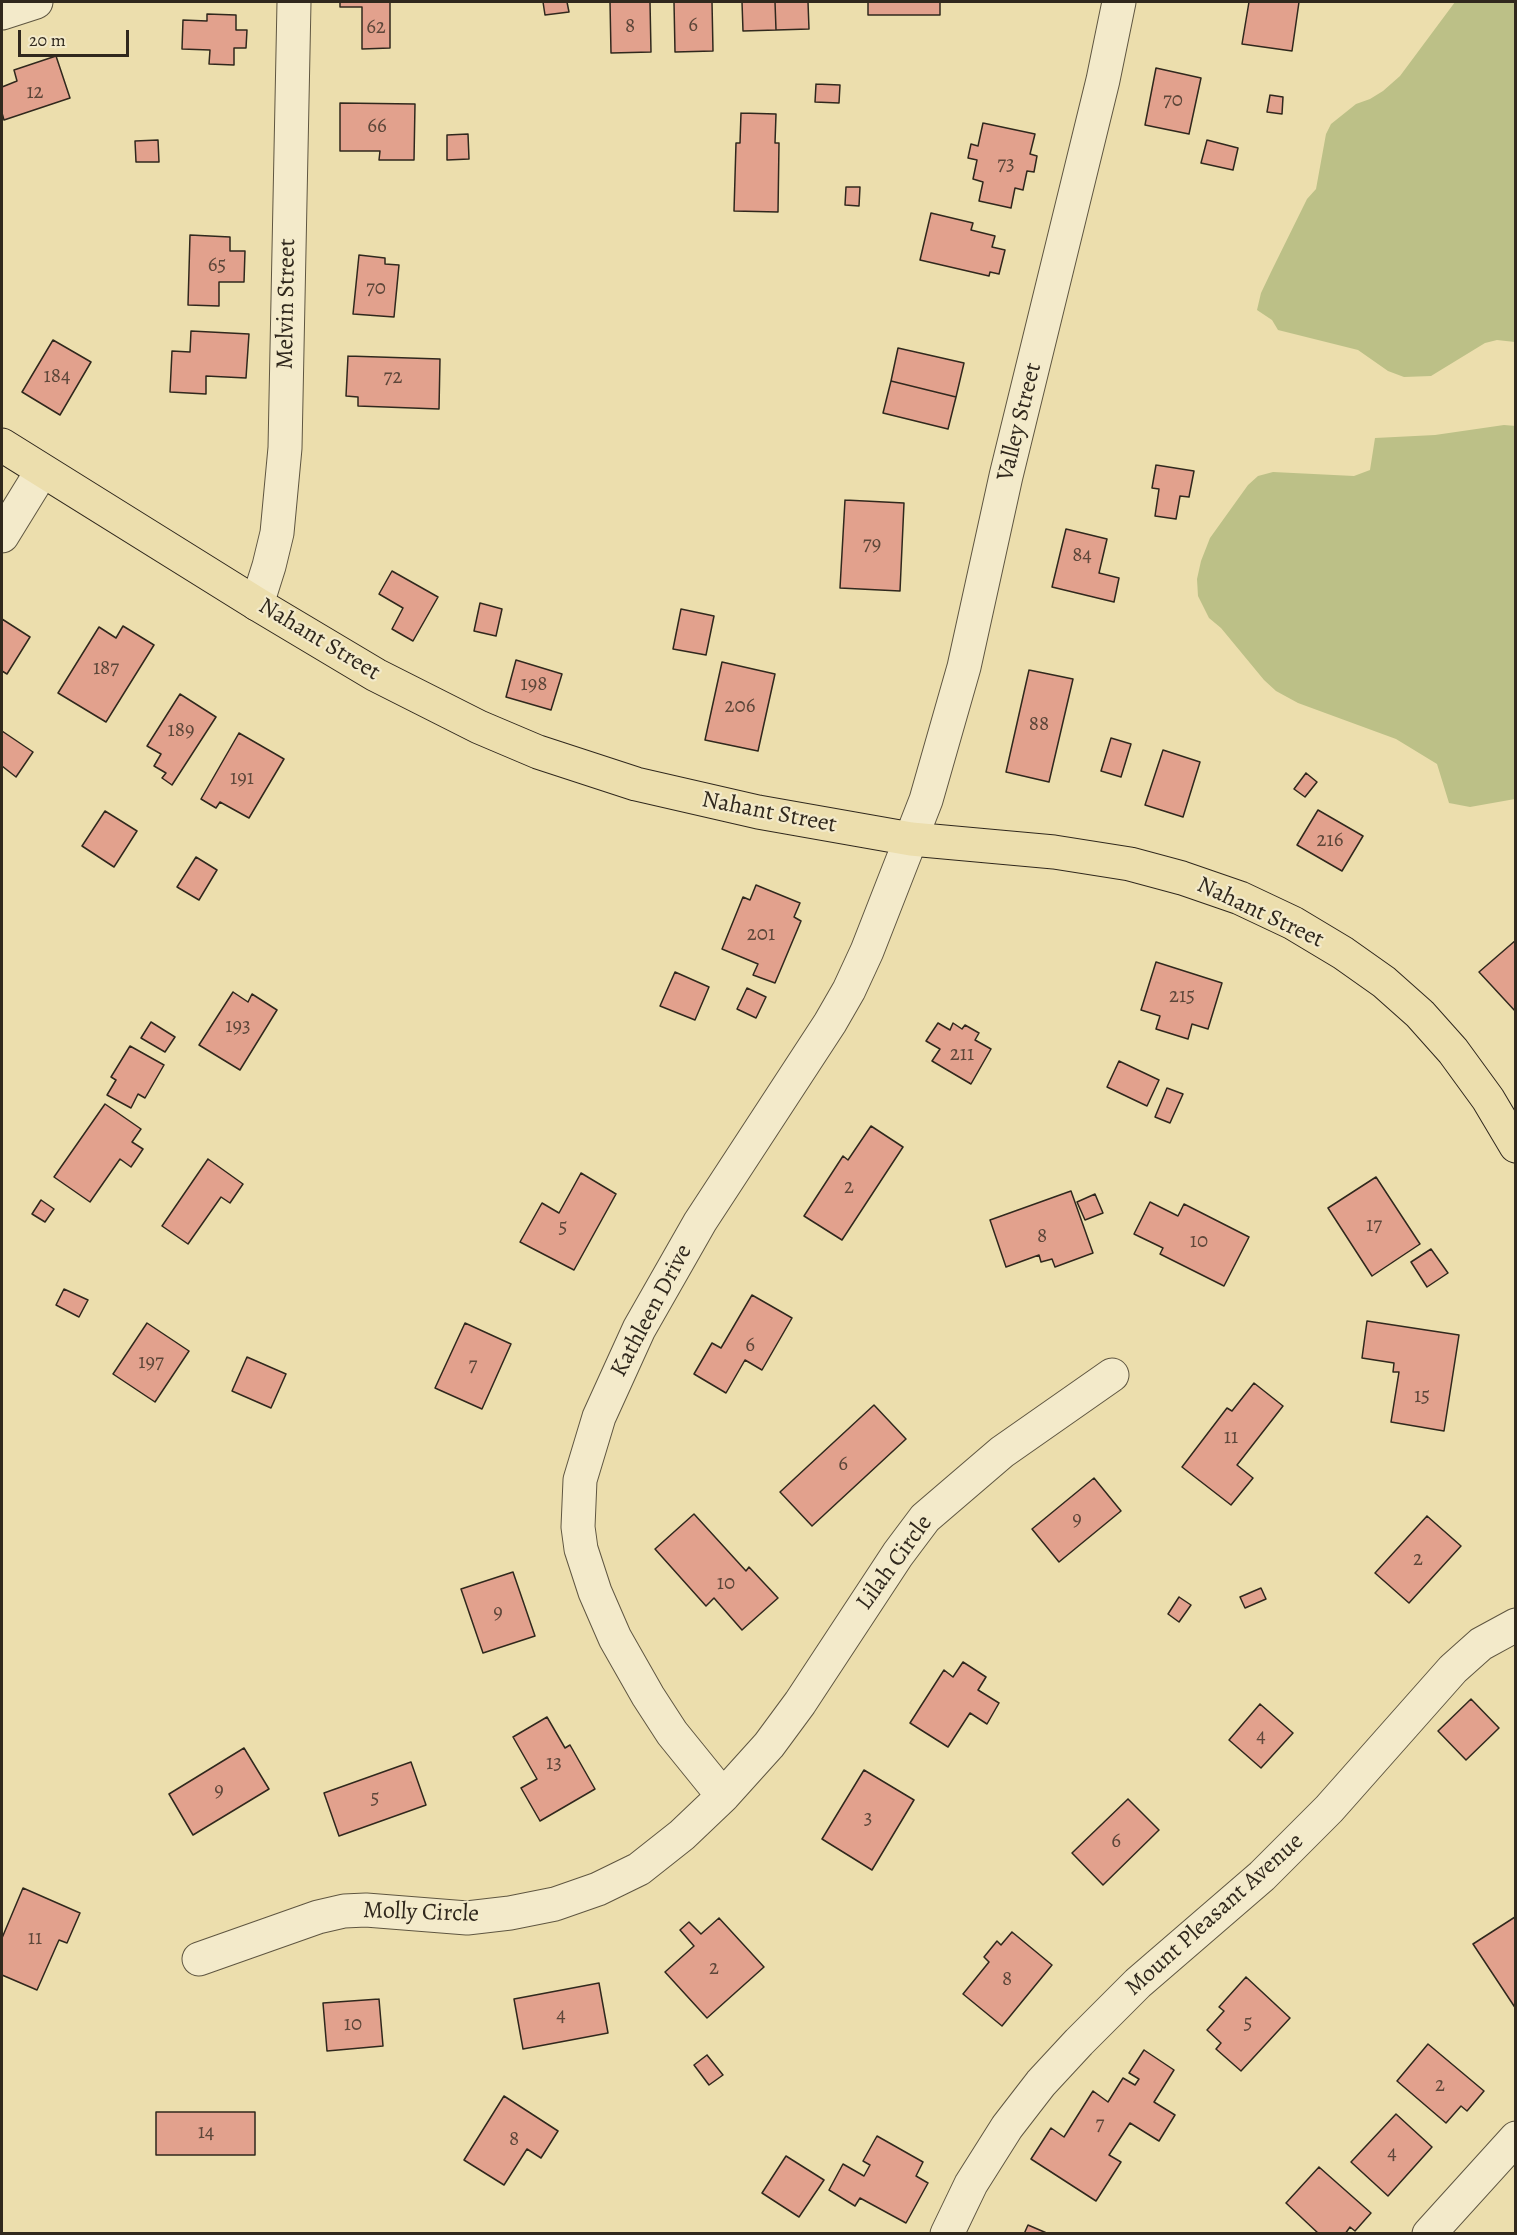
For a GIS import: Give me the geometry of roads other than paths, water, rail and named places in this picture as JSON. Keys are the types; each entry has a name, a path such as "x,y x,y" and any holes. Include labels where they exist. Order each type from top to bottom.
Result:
{"main road":[{"name":"Nahant Street","path":"2,445 257,604 386,680 479,727 538,752 590,770 679,795 758,812 911,838 1054,852 1130,864 1192,881 1240,898 1293,923 1344,953 1384,982 1420,1014 1452,1051 1488,1099 1515,1146"}],"street":[{"path":"2,13 36,2"},
{"name":"Melvin Street","path":"257,604 277,533 285,448 294,2"},
{"name":"Valley Street","path":"911,838 940,757 964,667 1006,476 1103,80 1119,2"},
{"path":"2,536 42,471"},
{"name":"Kathleen Drive","path":"723,1796 672,1733 615,1638 595,1592 581,1549 578,1527 580,1480 598,1417 639,1329 700,1222 830,1023 849,990 867,951 911,838"},
{"name":"Lilah Circle","path":"723,1796 769,1745 800,1703 898,1554 935,1507 1002,1452 1112,1375"},
{"name":"Mount Pleasant Avenue","path":"946,2234 971,2184 1007,2127 1041,2083 1079,2042 1138,1983 1262,1876 1329,1809 1453,1669 1480,1644 1515,1625"},
{"name":"Molly Circle","path":"199,1959 318,1917 344,1911 366,1910 466,1918 510,1914 555,1904 598,1889 639,1869 682,1835 723,1796"},
{"path":"1429,2234 1515,2139"}]}
